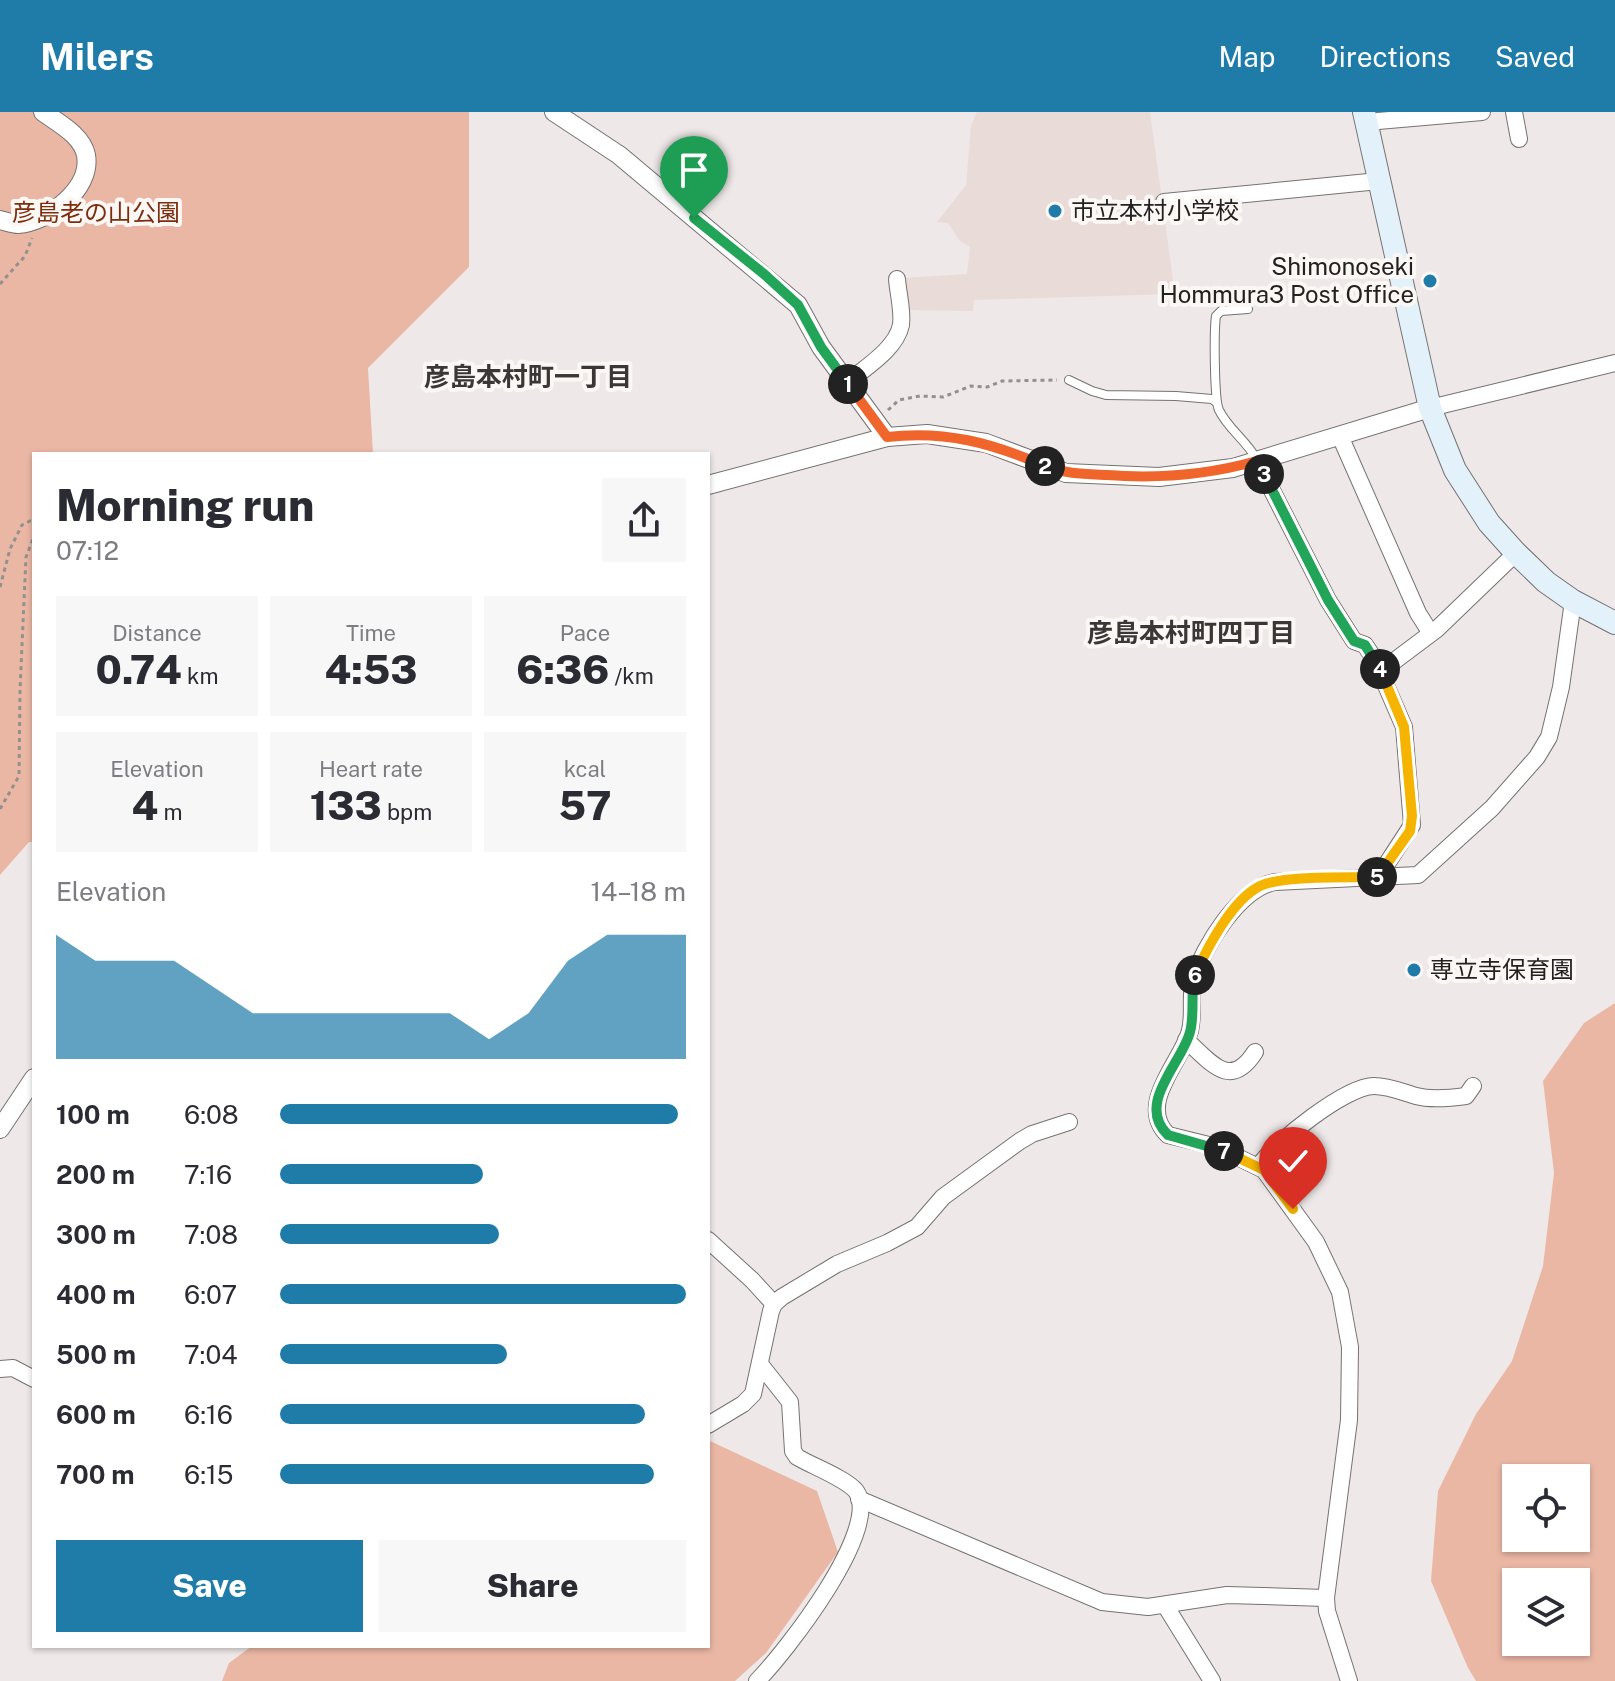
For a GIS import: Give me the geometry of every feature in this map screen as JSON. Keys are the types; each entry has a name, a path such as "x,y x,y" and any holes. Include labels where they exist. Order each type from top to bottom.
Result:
{"main road":[{"path":"1371,116 1379,181 1430,408 1455,470 1469,495 1516,553 1546,582 1573,601 1615,623"}],"street":[{"path":"0,220 18,224 48,215 81,183 86,154 77,137 43,112"},
{"path":"554,112 619,155 798,305 821,347 887,437"},
{"path":"1371,116 1482,112"},
{"path":"1514,112 1519,139"},
{"path":"1164,202 1379,181"},
{"path":"848,382 875,360 898,332 902,322 897,279"},
{"path":"710,484 887,437 927,434 986,443 1057,471 1148,477 1211,472 1430,408 1615,363"},
{"path":"1340,436 1408,591 1430,632"},
{"path":"1257,461 1328,600 1354,641 1365,645 1381,671 1404,727 1412,816 1410,831 1386,865 1386,876"},
{"path":"1381,671 1437,629 1516,553"},
{"path":"1349,1681 1326,1598 1348,1434 1348,1332 1340,1292 1326,1260 1269,1174 1259,1166 1217,1147 1168,1135 1162,1130 1157,1102 1191,1028 1195,975 1212,940 1238,905 1254,890 1275,882 1413,876 1423,872 1492,808 1544,748 1556,714 1573,601"},
{"path":"1186,1040 1222,1071 1230,1073 1244,1066 1255,1052"},
{"path":"0,1129 32,1081"},
{"path":"1259,1166 1264,1158 1309,1120 1362,1088 1378,1086 1423,1097 1466,1096 1473,1086"},
{"path":"710,1424 743,1404 753,1394 774,1304 837,1264 917,1227 950,1191 1020,1141 1069,1122"},
{"path":"710,1242 774,1304"},
{"path":"757,1681 787,1647 838,1573 861,1515 857,1493 849,1485 804,1461 793,1451 790,1402 760,1364"},
{"path":"0,1369 13,1368 32,1378"},
{"path":"859,1499 1085,1596 1132,1607 1240,1594 1326,1598"},
{"path":"1165,1605 1212,1681"}],"lane":[{"path":"1248,309 1221,311 1216,316 1216,402 1224,418 1252,450 1257,461"},
{"path":"1069,380 1106,395 1176,396 1216,402"}],"path":[{"path":"0,284 25,256 33,234"},
{"path":"890,416 888,410 899,400 920,396 943,397 971,386 987,387 1002,381 1069,380"},
{"path":"0,587 10,549 22,525 32,522"},
{"path":"0,809 19,776 26,557 32,541"}],"shaded area":[{"name":"市立本村小学校","path":"977,112 1150,112 1175,294 974,300 973,311 905,310 901,278 967,274 970,247 960,241 948,223 937,222 966,185 971,125"}],"green space":[{"name":"彦島老の山公園","path":"0,112 469,112 469,267 368,368 373,452 32,452 32,842 0,875"},
{"path":"1615,1003 1615,1681 1476,1681 1431,1581 1438,1491 1476,1414 1512,1361 1543,1266 1554,1173 1543,1081 1584,1023"},
{"path":"710,1441 817,1491 838,1552 766,1653 735,1681 222,1681 229,1663 249,1648 710,1648"}],"place":[{"name":"市立本村小学校","path":"1055,211"},
{"name":"Shimonoseki Hommura3 Post Office","path":"1430,281"},
{"name":"専立寺保育園","path":"1414,970"}],"district":[{"name":"彦島本村町一丁目","path":"528,377"},
{"name":"彦島本村町四丁目","path":"1191,633"}],"route":[{"path":"694,218 798,305 821,347 887,437 927,434 986,443 1066,473 1159,477 1211,472 1257,461 1328,600 1354,641 1365,645 1381,671 1404,727 1412,816 1410,831 1386,865 1386,876 1275,882 1254,890 1238,905 1212,940 1195,975 1189,1036 1157,1102 1162,1130 1168,1135 1217,1147 1256,1164 1269,1174 1293,1209"}]}
